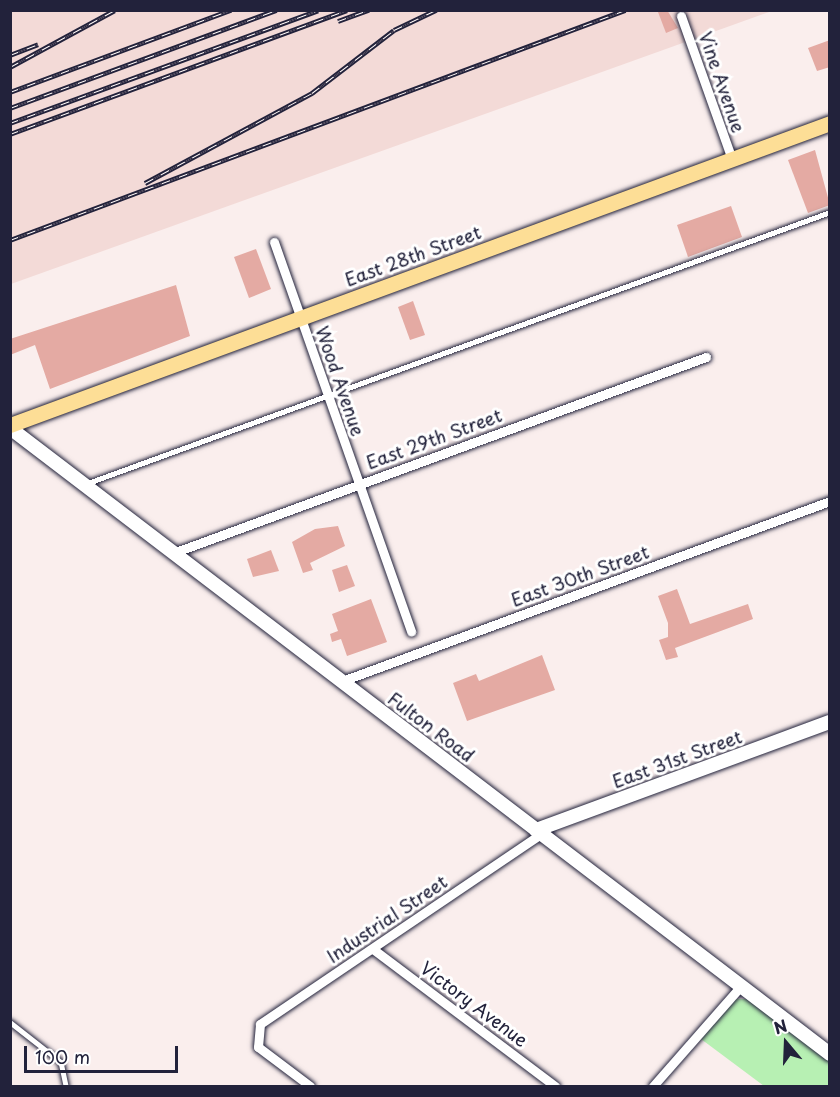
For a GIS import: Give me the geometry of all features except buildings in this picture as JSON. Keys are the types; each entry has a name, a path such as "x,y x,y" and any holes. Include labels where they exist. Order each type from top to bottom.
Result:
{"main road":[{"name":"East 28th Street","path":"10,427 830,123"}],"street":[{"name":"Vine Avenue","path":"681,16 732,159"},
{"name":"Wood Avenue","path":"274,242 411,632"},
{"name":"East 29th Street","path":"173,553 706,357"},
{"name":"Fulton Road","path":"10,427 830,1054"},
{"name":"East 30th Street","path":"342,681 830,501"},
{"name":"East 31st Street","path":"539,832 830,722"},
{"name":"Industrial Street","path":"310,1086 258,1047 256,1034 262,1022 373,949 539,832"},
{"name":"Victory Avenue","path":"373,949 555,1086"},
{"path":"652,1086 741,986"}],"lane":[{"path":"84,485 830,212"},
{"path":"10,1022 61,1062 66,1086"}],"shaded area":[{"path":"11,11 772,11 11,284"}],"green space":[{"path":"736,999 750,999 829,1060 829,1086 764,1086 701,1039"}],"railway":[{"path":"10,67 115,10"},
{"path":"10,92 231,10"},
{"path":"10,108 277,10"},
{"path":"10,123 318,10"},
{"path":"10,134 347,10"},
{"path":"338,21 369,10"},
{"path":"145,183 312,93 394,30 436,10"},
{"path":"10,240 625,10"},
{"path":"10,55 38,44"}]}
